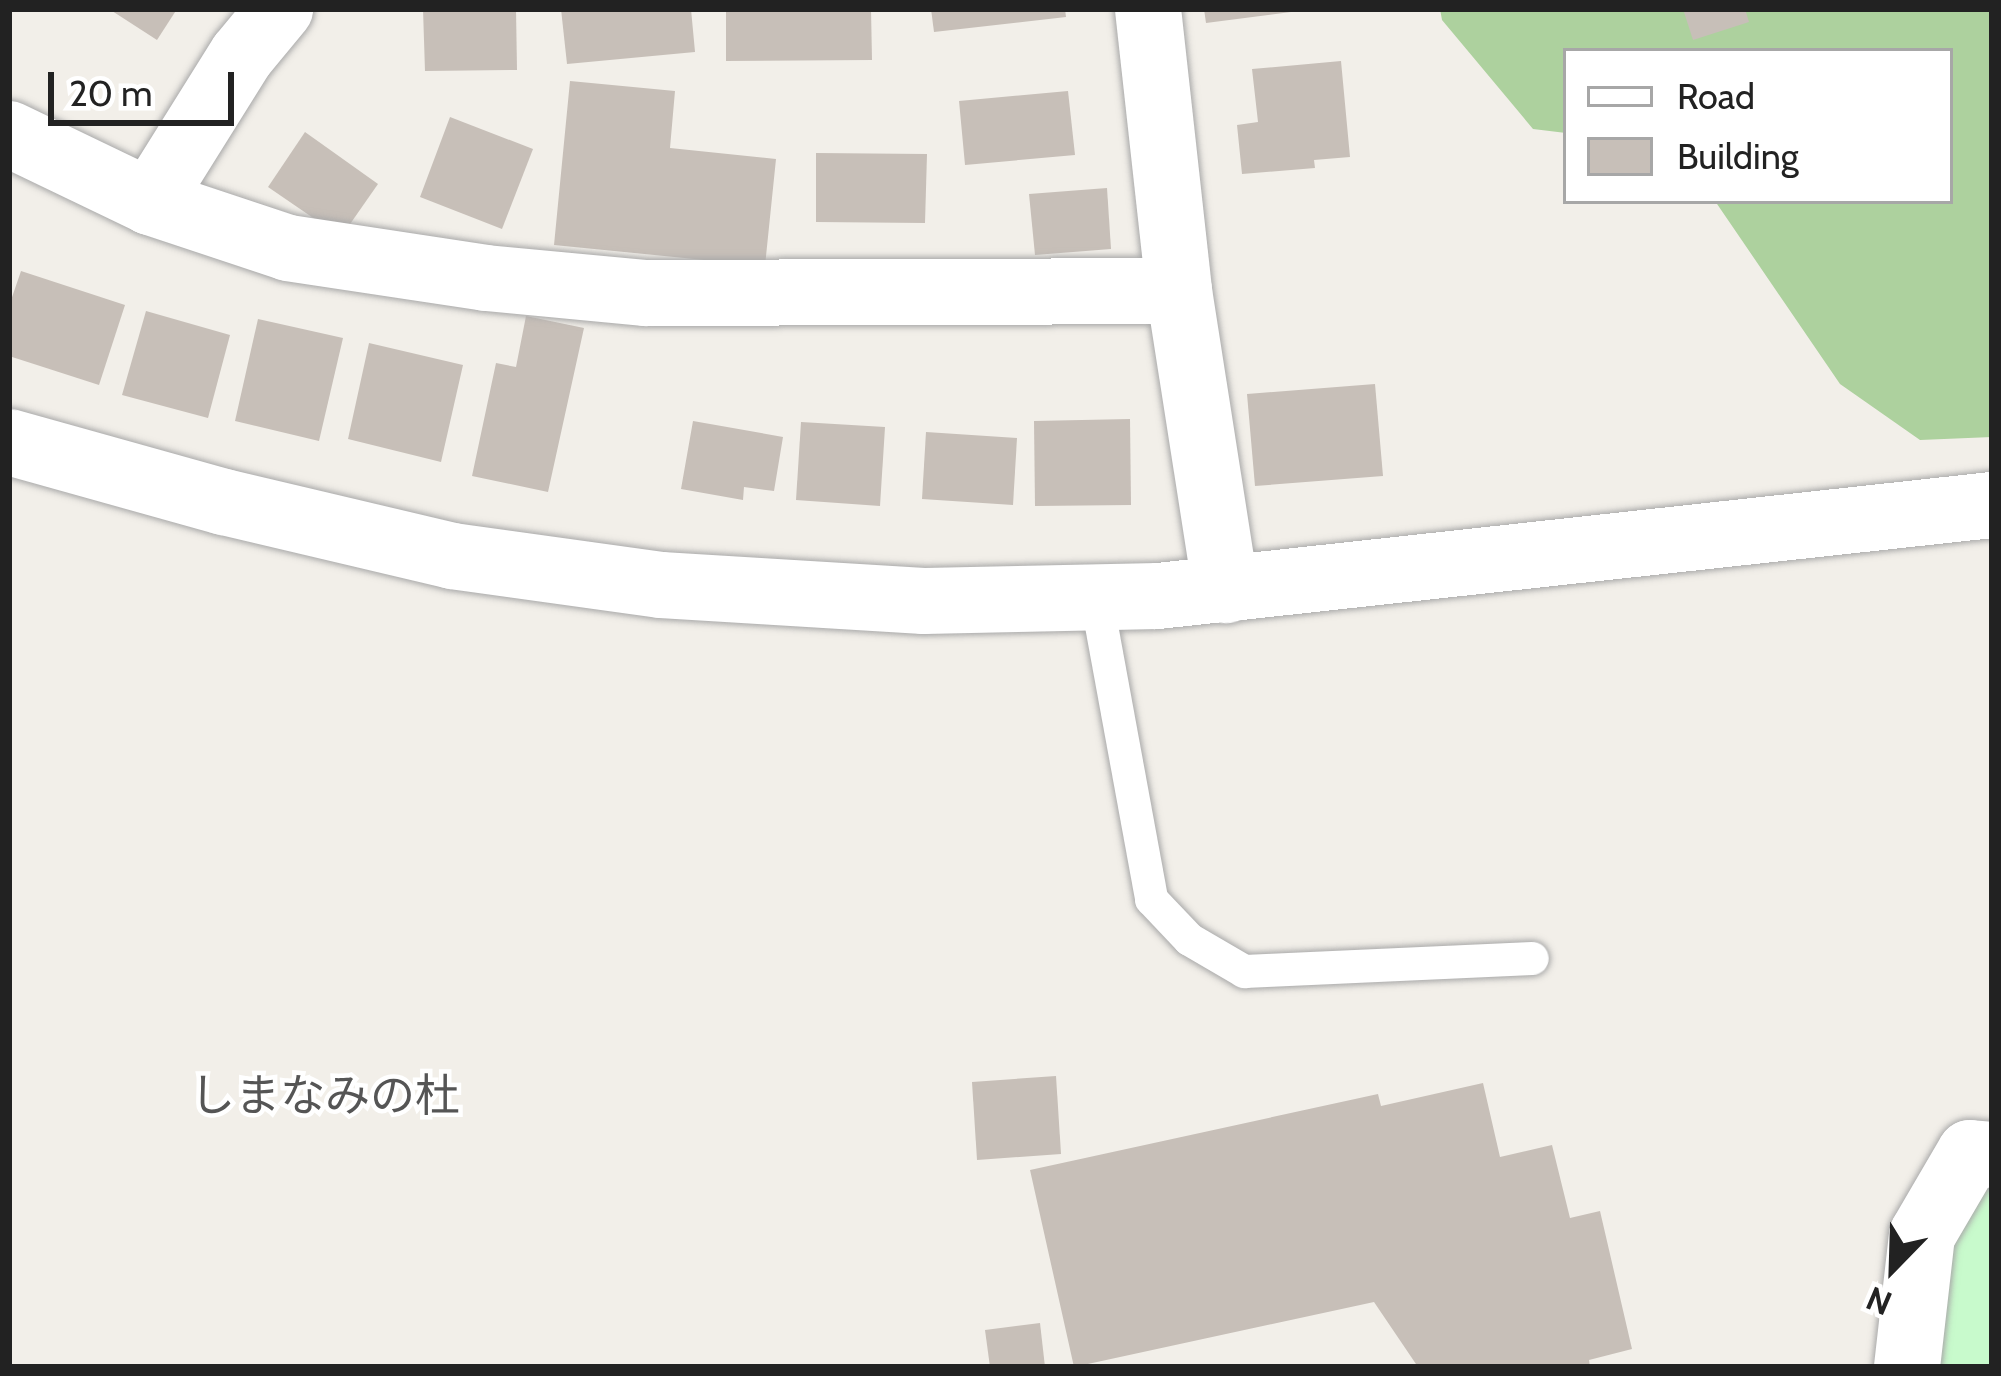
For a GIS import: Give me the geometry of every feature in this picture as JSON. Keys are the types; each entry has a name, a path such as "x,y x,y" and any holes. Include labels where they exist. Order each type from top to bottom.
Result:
{"street":[{"path":"150,202 242,55 280,9"},
{"path":"1148,9 1179,292 1226,590"},
{"path":"9,134 150,202 288,248 486,278 646,293 1179,292"},
{"path":"9,442 224,502 452,556 756,594 924,602 1226,590 1992,505"},
{"path":"1906,1367 1922,1235 1970,1153 1992,1155"}],"lane":[{"path":"1096,598 1151,899 1189,939 1244,971 1532,958"}],"green space":[{"path":"1440,9 1992,9 1992,437 1920,440 1840,384 1717,204 1953,204 1953,48 1563,48 1563,133 1533,129 1442,20"},
{"path":"1992,1155 1992,1367 1907,1367 1922,1235"}],"building":[{"path":"109,9 177,9 157,40"},
{"path":"423,9 516,9 517,70 425,71"},
{"path":"561,9 691,9 695,52 567,64"},
{"path":"726,9 871,9 872,60 726,61"},
{"path":"931,9 1065,9 1066,17 934,32"},
{"path":"1204,9 1290,9 1291,12 1206,23"},
{"path":"1683,9 1745,9 1749,22 1693,40"},
{"path":"1341,61 1350,157 1314,160 1315,168 1242,174 1237,125 1258,122 1252,69"},
{"path":"570,81 675,91 670,148 776,159 765,266 554,245"},
{"path":"1068,91 1075,155 965,165 959,101"},
{"path":"450,117 533,149 502,229 420,197"},
{"path":"305,132 378,184 341,237 268,187"},
{"path":"816,153 927,154 925,223 816,222"},
{"path":"1107,188 1111,249 1035,255 1029,194"},
{"path":"21,271 125,305 99,385 9,356 9,306"},
{"path":"146,311 230,335 208,418 122,395"},
{"path":"526,316 584,328 548,492 472,476 496,363 516,367"},
{"path":"258,319 343,338 319,441 235,421"},
{"path":"369,343 463,365 441,462 348,439"},
{"path":"1375,384 1383,476 1255,486 1247,394"},
{"path":"1130,419 1131,505 1035,506 1034,421"},
{"path":"693,421 783,437 774,491 744,487 743,500 681,489"},
{"path":"801,422 885,427 880,506 796,500"},
{"path":"926,432 1017,438 1013,505 922,499"},
{"path":"1056,1076 1061,1154 977,1160 972,1082"},
{"path":"1483,1083 1500,1157 1552,1145 1570,1218 1600,1211 1632,1349 1589,1360 1590,1367 1418,1367 1374,1302 1074,1367 1030,1170 1378,1094 1381,1106"},
{"path":"1040,1323 1045,1367 990,1367 985,1330"}],"district":[{"name":"しまなみの杜","path":"325,1096"}]}
